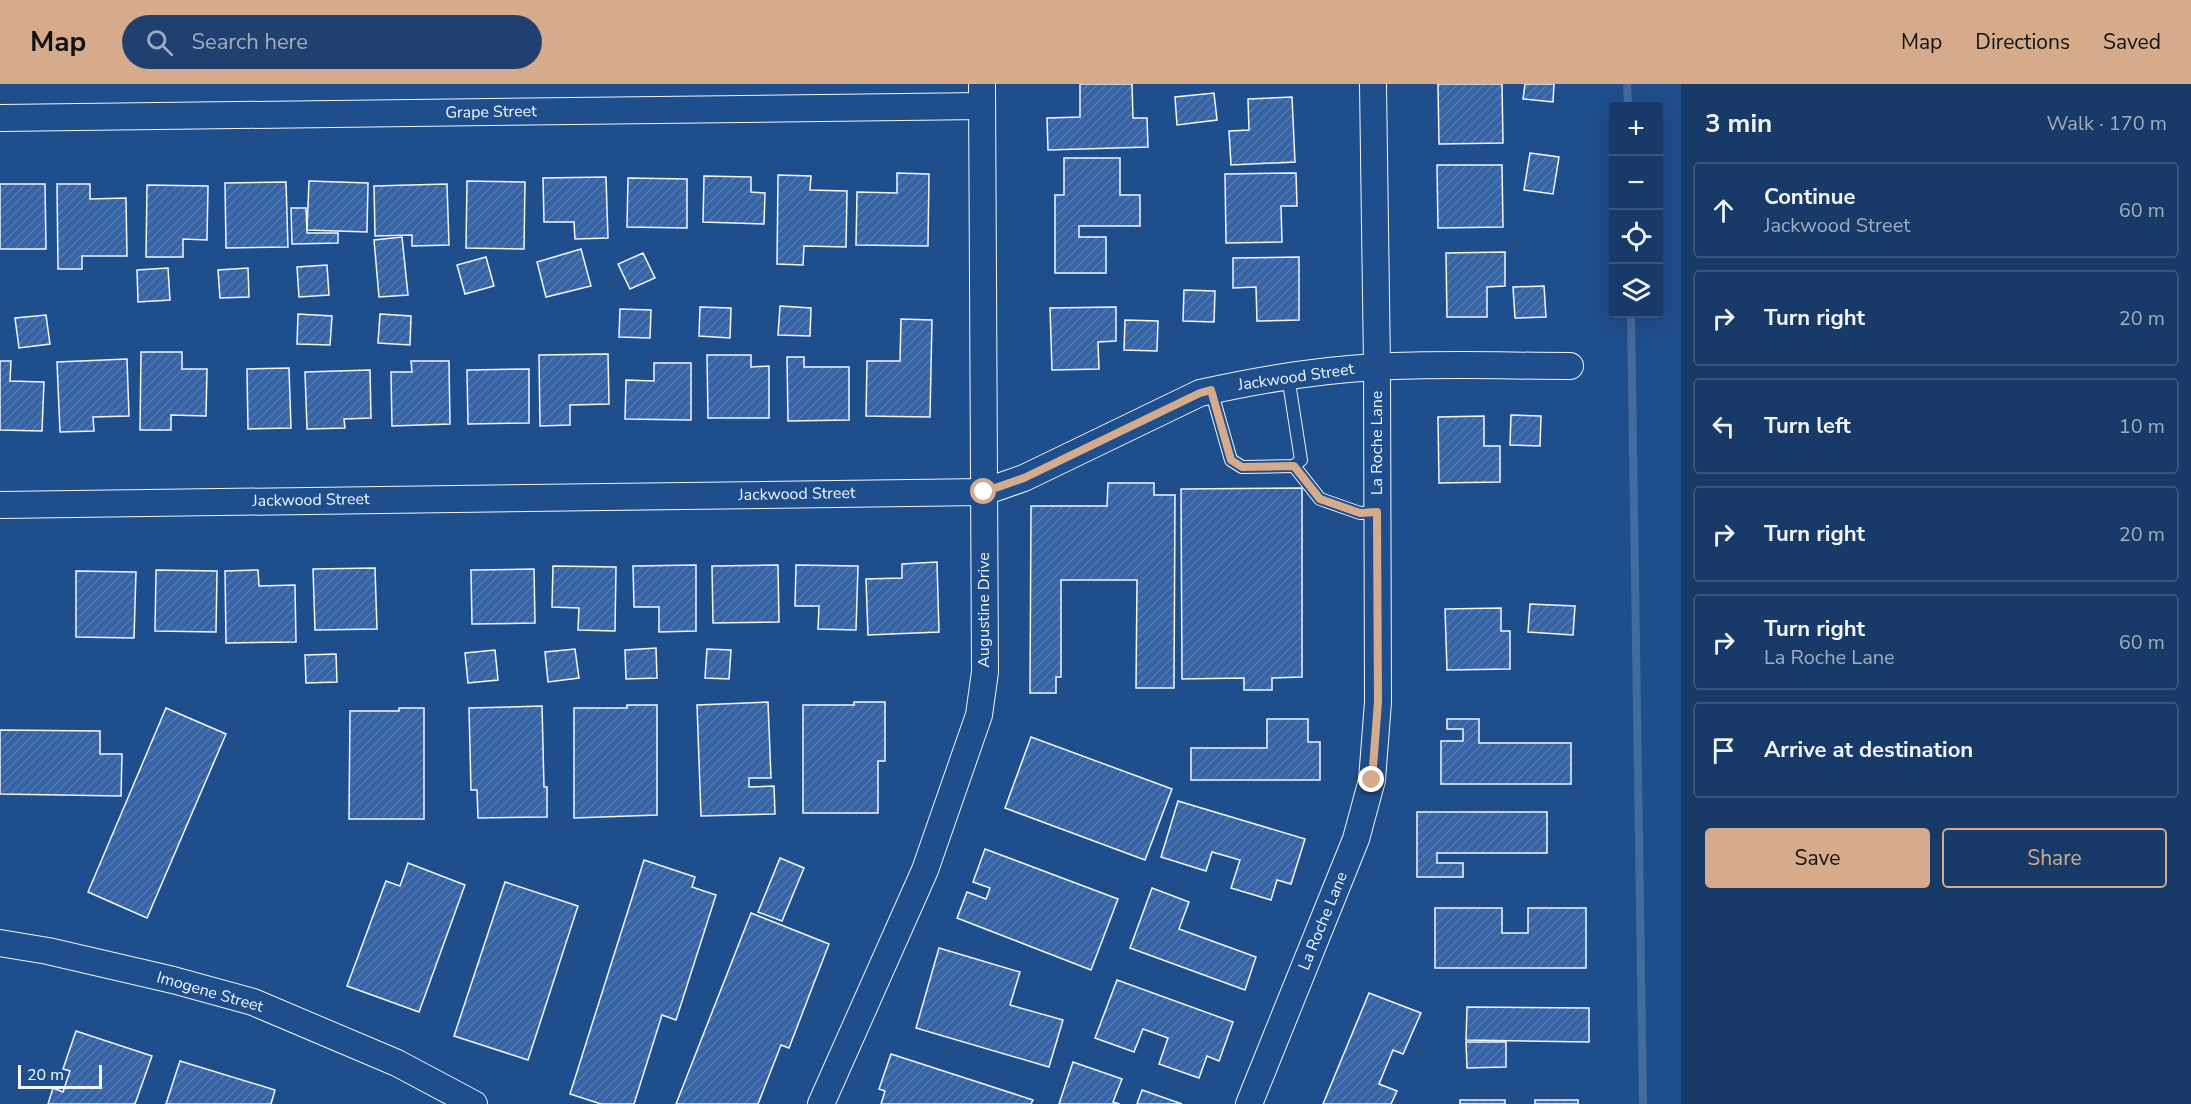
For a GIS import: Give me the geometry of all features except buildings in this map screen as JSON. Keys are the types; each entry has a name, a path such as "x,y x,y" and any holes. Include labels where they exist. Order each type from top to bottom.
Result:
{"street":[{"name":"La Roche Lane","path":"1249,1104 1356,839 1372,780 1378,702 1373,84"},
{"name":"Grape Street","path":"0,118 982,95"},
{"name":"Augustine Drive","path":"821,1104 926,870 979,715 985,672 982,95"},
{"name":"Jackwood Street","path":"0,505 984,492 1024,478 1200,393 1211,390 1267,378 1377,367 1570,366"},
{"name":"Imogene Street","path":"0,943 48,951 161,977 253,1002 397,1063 474,1104"}],"lane":[{"path":"1211,390 1231,460 1236,465 1242,467 1294,466 1301,460 1288,376"},
{"path":"1294,466 1320,499 1360,513 1377,512"}],"waterway":[{"path":"1627,84 1628,102"},
{"path":"1631,318 1643,1104"}],"route":[{"path":"984,492 1024,478 1200,393 1211,390 1231,460 1236,465 1242,467 1294,466 1320,499 1360,513 1377,512 1378,702 1372,780"}]}
